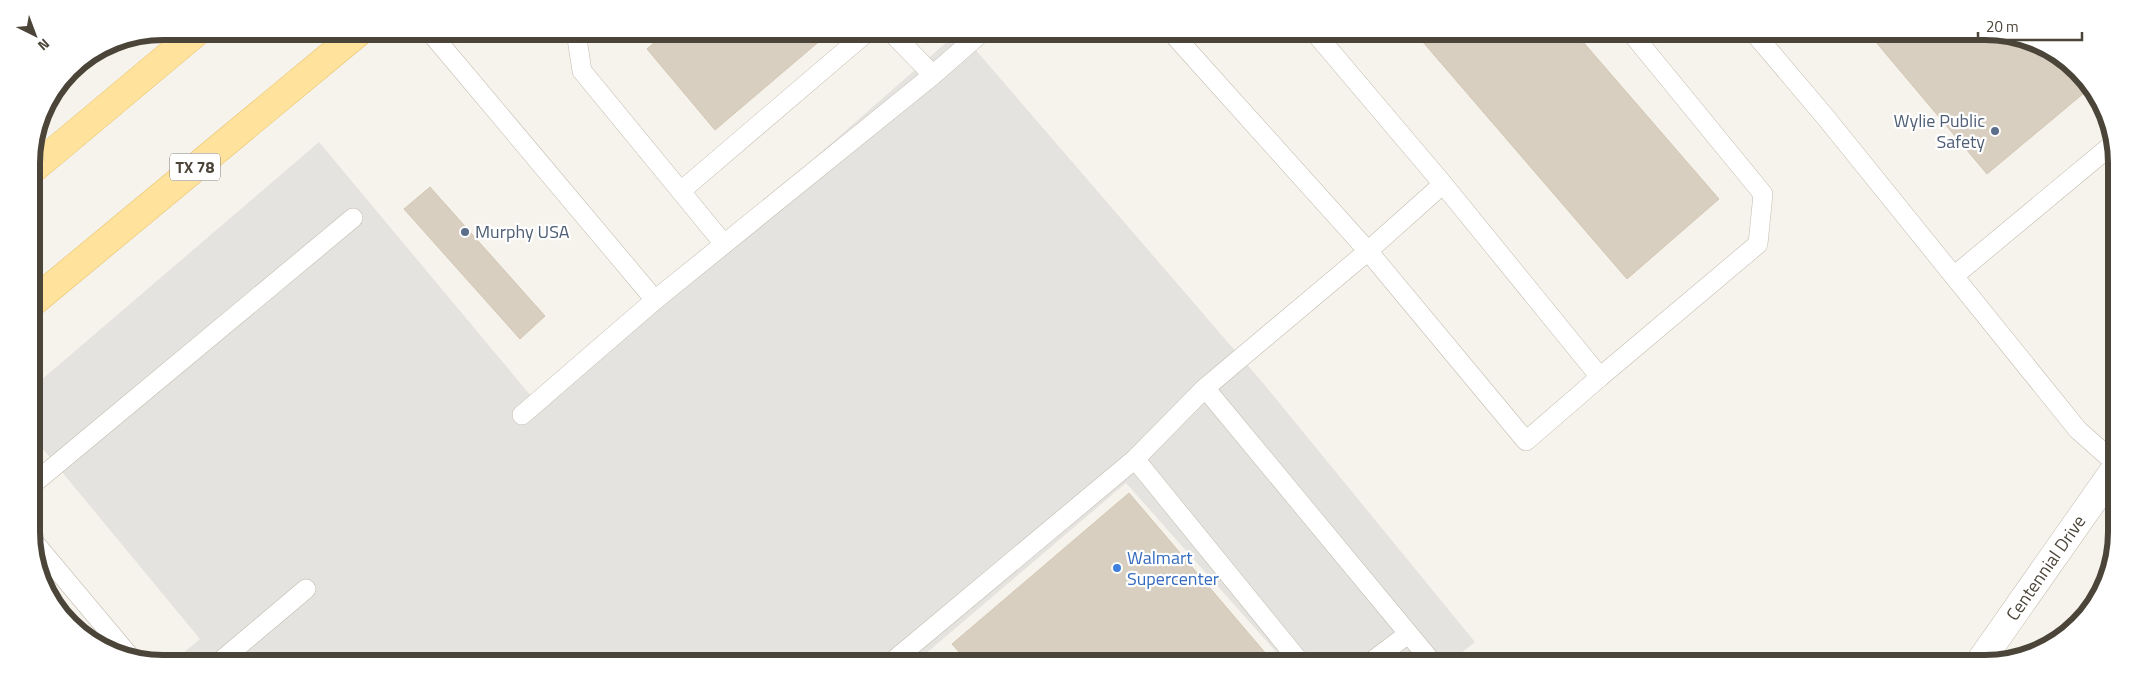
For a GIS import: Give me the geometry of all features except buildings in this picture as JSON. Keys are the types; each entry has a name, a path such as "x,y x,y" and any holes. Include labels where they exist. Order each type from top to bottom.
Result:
{"main road":[{"path":"40,163 187,40"},
{"name":"TX 78","path":"40,295 348,40"}],"street":[{"name":"Centennial Drive","path":"1985,655 2108,479"}],"lane":[{"path":"437,40 655,300"},
{"path":"577,40 582,71 724,244"},
{"path":"681,191 858,40"},
{"path":"899,40 933,75"},
{"path":"522,415 655,300 933,75 973,40"},
{"path":"1177,40 1368,251 1526,441 1758,244 1762,194 1637,40"},
{"path":"1321,40 1443,184 1600,377"},
{"path":"1760,40 1827,119 2078,430 2108,457"},
{"path":"1954,276 2107,149"},
{"path":"900,655 1135,459 1206,388 1368,251 1443,184"},
{"path":"40,475 353,218"},
{"path":"1206,388 1426,655"},
{"path":"1135,459 1294,655"},
{"path":"42,552 102,635 115,646"},
{"path":"227,655 306,588"},
{"path":"1380,655 1408,634"}],"shaded area":[{"path":"949,40 967,40 1263,383 1475,642 1459,655 1279,655 1126,483 924,655 181,655 200,639 40,445 40,381 319,142 536,402"}],"place":[{"name":"Wylie Public Safety","path":"1995,131"},
{"name":"Murphy USA","path":"465,232"},
{"name":"Walmart Supercenter","path":"1117,568"}]}
